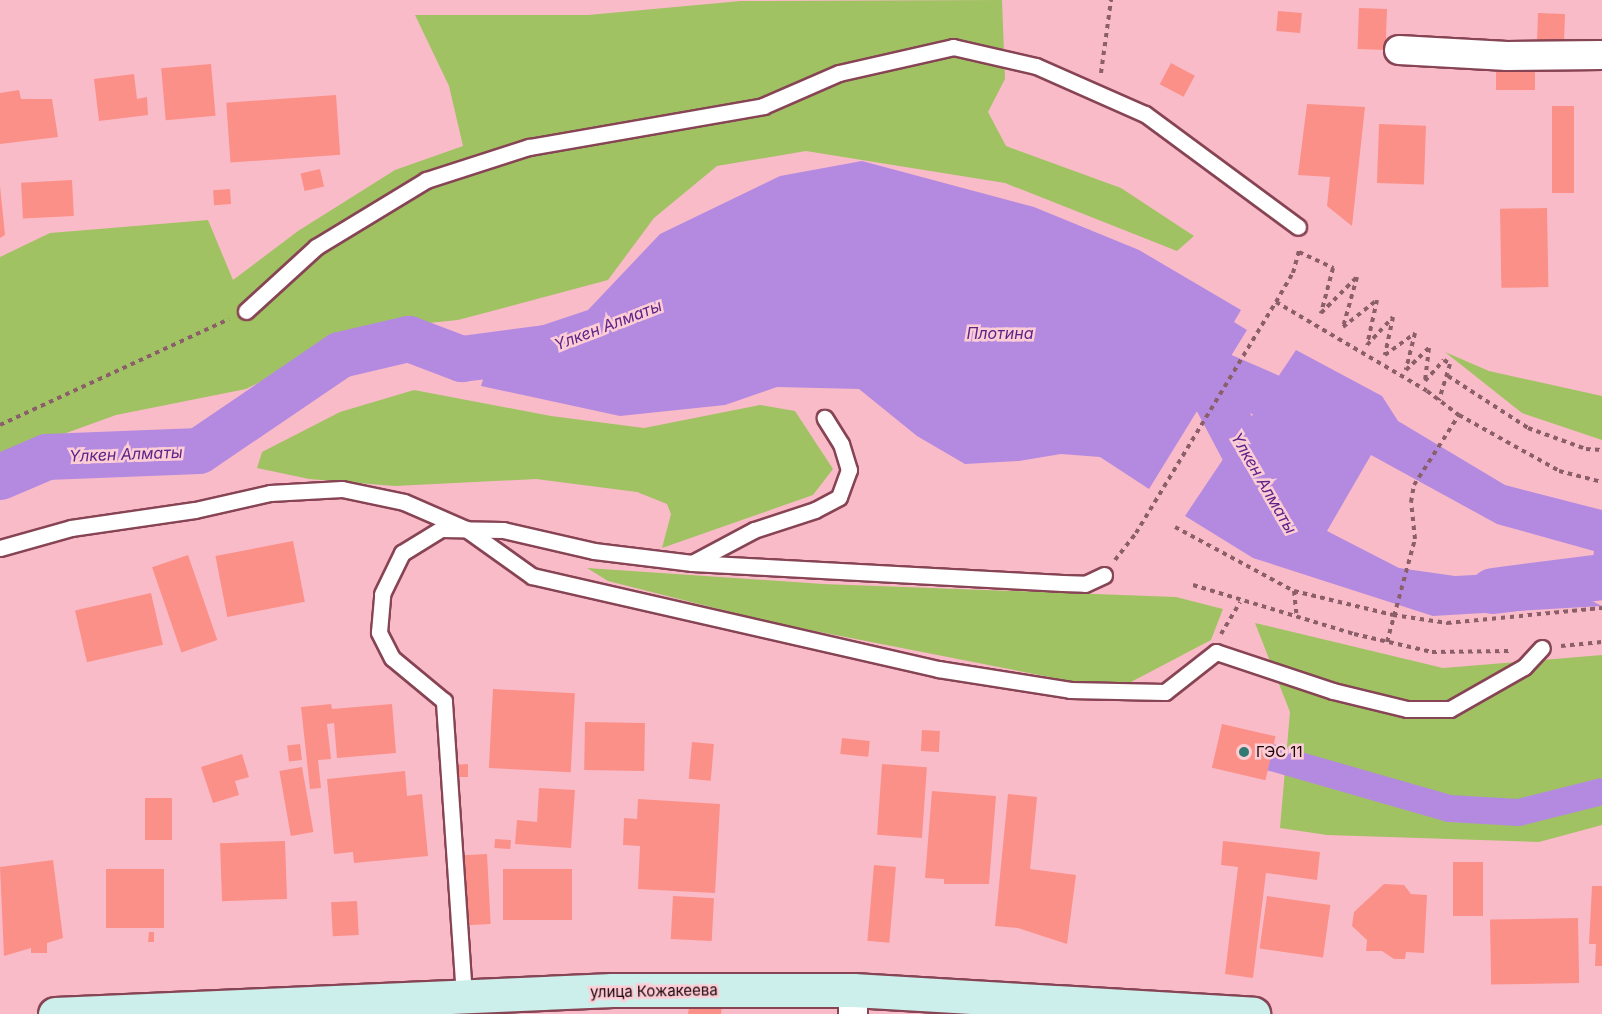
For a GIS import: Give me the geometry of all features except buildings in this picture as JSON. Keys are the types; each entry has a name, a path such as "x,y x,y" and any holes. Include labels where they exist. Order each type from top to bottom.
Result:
{"street":[{"path":"1399,50 1506,56 1602,55"},
{"name":"улица Кожакеева","path":"55,1014 464,1005 612,990 853,1002 1253,1014"}],"lane":[{"path":"246,311 316,247 426,180 529,147 763,106 839,73 952,47 1036,66 1145,114 1298,227"},
{"path":"692,563 754,530 815,510 839,496 849,470 841,444 825,418"},
{"path":"0,548 71,528 195,510 270,493 342,489 404,502 466,529 532,576 948,670 1070,690 1165,692 1216,652 1333,691 1407,709 1450,709 1524,667 1542,648"},
{"path":"464,1005 444,701 392,658 379,632 382,594 402,553 441,529 502,530 594,551 692,563 1085,584 1104,575"}],"path":[{"path":"1098,93 1111,0"},
{"path":"1104,575 1136,533 1293,273 1299,252 1298,227"},
{"path":"1299,252 1333,268 1321,313 1358,277 1343,327 1377,300 1367,345 1394,317 1385,355 1415,333 1406,370 1429,348 1425,381 1444,360 1450,364 1439,400"},
{"path":"1276,302 1439,400 1459,415 1558,471 1602,482"},
{"path":"0,425 246,311"},
{"path":"1448,376 1528,428 1586,449 1602,450"},
{"path":"1387,642 1415,539 1411,502 1414,485 1459,415"},
{"path":"1175,527 1294,591 1393,615 1447,623 1602,608"},
{"path":"1193,585 1240,602 1297,618 1432,652 1485,654 1602,642"},
{"path":"1294,591 1297,618"},
{"path":"1216,652 1224,625 1240,602"}],"green space":[{"path":"1002,0 1005,79 988,112 1006,146 1121,188 1194,236 1177,251 1005,183 806,151 717,166 654,218 608,280 458,320 351,331 334,346 246,389 116,415 0,457 0,257 50,233 208,220 233,280 298,231 395,170 463,146 449,86 415,15 588,15 741,1"},
{"path":"1445,352 1489,371 1602,396 1602,440 1522,413"},
{"path":"414,390 551,416 644,428 760,405 795,411 833,469 813,495 662,548 671,514 667,504 637,492 536,479 395,486 309,479 257,468 262,452 340,412"},
{"path":"587,568 823,584 1176,597 1223,609 1211,640 1131,682 1075,682 774,623 608,581"},
{"path":"1255,623 1443,668 1602,655 1602,825 1539,842 1327,835 1280,828 1290,712"}],"water":[{"name":"Плотина","path":"862,161 1034,207 1139,250 1241,310 1234,322 1247,330 1149,489 1100,457 1061,454 1019,461 965,464 917,436 859,389 777,387 725,405 620,416 481,386 495,341 588,310 660,234 780,176"},
{"path":"1296,350 1382,396 1398,421 1505,485 1602,510 1602,597 1536,571 1592,568 1594,551 1497,524 1371,455 1327,531 1399,568 1455,576 1533,572 1602,606 1433,616 1253,558 1185,516"}],"waterway":[{"name":"Үлкен Алматы","path":"0,477 47,457 199,451 340,355 409,339 462,359 553,347"},
{"name":"Үлкен Алматы","path":"1160,349 1323,420"},
{"name":"Үлкен Алматы","path":"1201,370 1267,494"},
{"name":"Үлкен Алматы","path":"1493,591 1602,577"},
{"path":"1271,757 1449,808 1518,812 1602,791"}],"place":[{"name":"ГЭС 11","path":"1244,752"}]}
